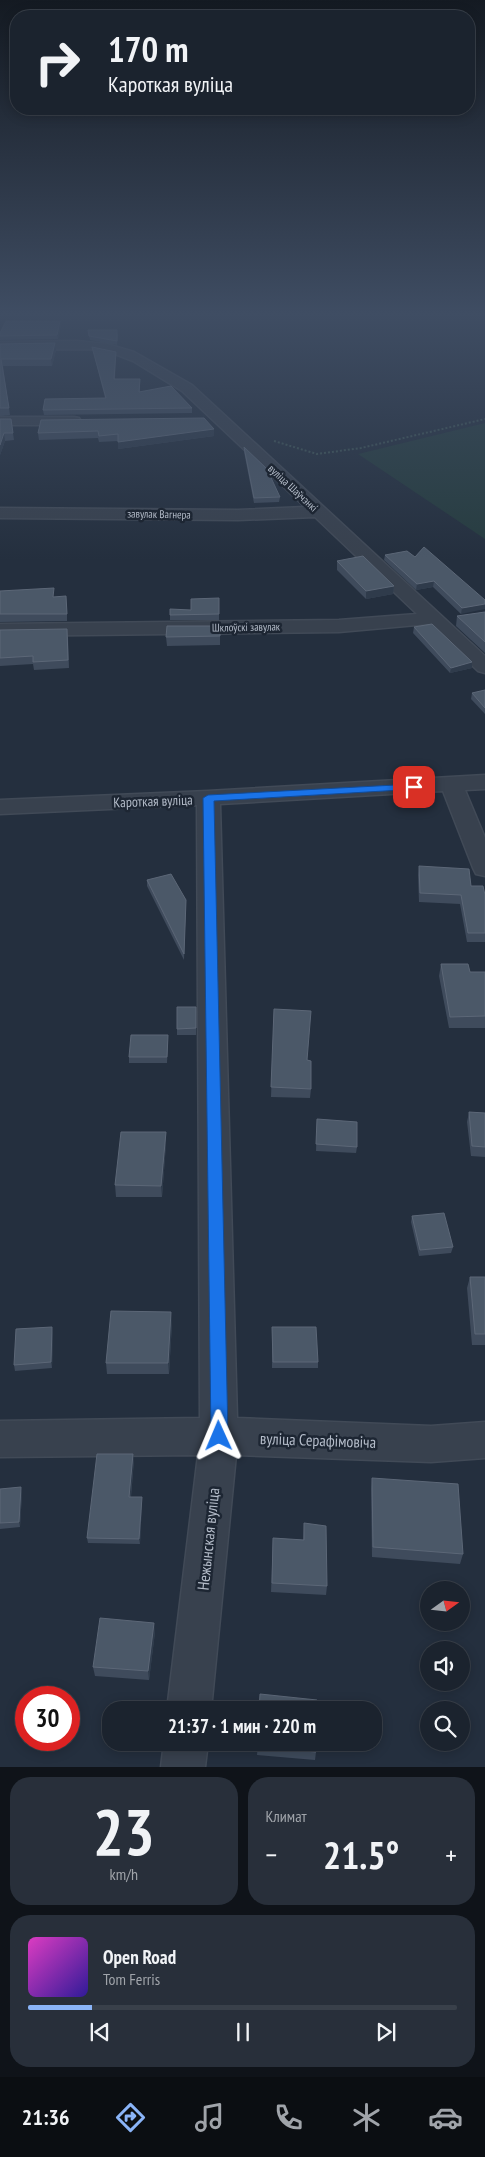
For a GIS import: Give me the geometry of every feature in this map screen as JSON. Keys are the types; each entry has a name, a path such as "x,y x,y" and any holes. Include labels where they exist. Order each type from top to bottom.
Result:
{"street":[{"name":"вуліца Шаўчэнкі","path":"195,395 485,667"},
{"path":"201,419 223,422"},
{"path":"0,420 89,421"},
{"name":"завулак Вагнера","path":"0,513 238,515 318,512"},
{"name":"Шклоўскі завулак","path":"0,630 339,626 432,618"},
{"name":"Кароткая вуліца","path":"0,807 208,798 485,782"},
{"path":"452,785 485,868"},
{"name":"Нежынская вуліца","path":"190,1701 219,1436 208,798"},
{"name":"вуліца Серафімовіча","path":"0,1439 219,1436 432,1444 485,1440"},
{"path":"183,1767 185,1751"}],"path":[{"path":"223,422 317,454 361,448 485,418"}],"green space":[{"path":"485,423 485,539 358,454"}],"building":[{"path":"0,395 7,395 9,408 0,408"},
{"path":"105,395 180,395 192,408 43,410 45,399 106,398"},
{"path":"204,418 214,429 118,442 118,434 99,436 98,431 38,433 41,420"},
{"path":"0,419 11,419 13,433 4,433 0,445"},
{"path":"244,447 267,469 280,497 254,498"},
{"path":"424,547 485,600 485,604 462,608 434,581 417,584 385,555 407,551 415,557"},
{"path":"363,556 394,586 366,591 337,561"},
{"path":"54,588 53,597 66,596 67,614 0,614 0,591"},
{"path":"219,598 219,614 170,615 170,609 191,610 191,599"},
{"path":"485,612 485,642 457,616"},
{"path":"432,624 472,662 451,668 414,627"},
{"path":"167,626 220,626 220,636 166,637"},
{"path":"67,629 68,660 33,662 33,656 0,658 0,630"},
{"path":"485,690 485,708 472,693"},
{"path":"419,866 469,869 471,886 483,886 485,895 485,933 468,933 461,895 420,893"},
{"path":"171,874 186,900 184,954 147,880"},
{"path":"441,964 468,964 470,972 485,972 485,1016 450,1017"},
{"path":"177,1007 196,1007 196,1028 177,1029"},
{"path":"274,1009 311,1011 307,1060 311,1061 311,1089 271,1087"},
{"path":"131,1035 168,1035 167,1057 129,1057"},
{"path":"469,1112 485,1113 485,1147 472,1146"},
{"path":"317,1119 357,1122 357,1147 316,1144"},
{"path":"121,1132 166,1132 161,1186 115,1185"},
{"path":"444,1213 453,1247 420,1250 412,1216"},
{"path":"470,1277 485,1277 485,1334 475,1334"},
{"path":"111,1311 171,1312 168,1363 106,1363"},
{"path":"52,1327 51,1362 14,1365 16,1329"},
{"path":"272,1327 316,1327 318,1362 273,1362"},
{"path":"97,1454 133,1454 129,1497 142,1497 139,1539 87,1538"},
{"path":"372,1478 458,1484 463,1554 373,1547"},
{"path":"21,1487 19,1522 0,1523 0,1489"},
{"path":"304,1523 326,1526 327,1586 272,1583 273,1538 304,1540"},
{"path":"100,1618 154,1623 148,1671 93,1667"},
{"path":"260,1694 317,1700 317,1701 260,1701"}],"route":[{"path":"219,1436 208,798 414,787"}]}
